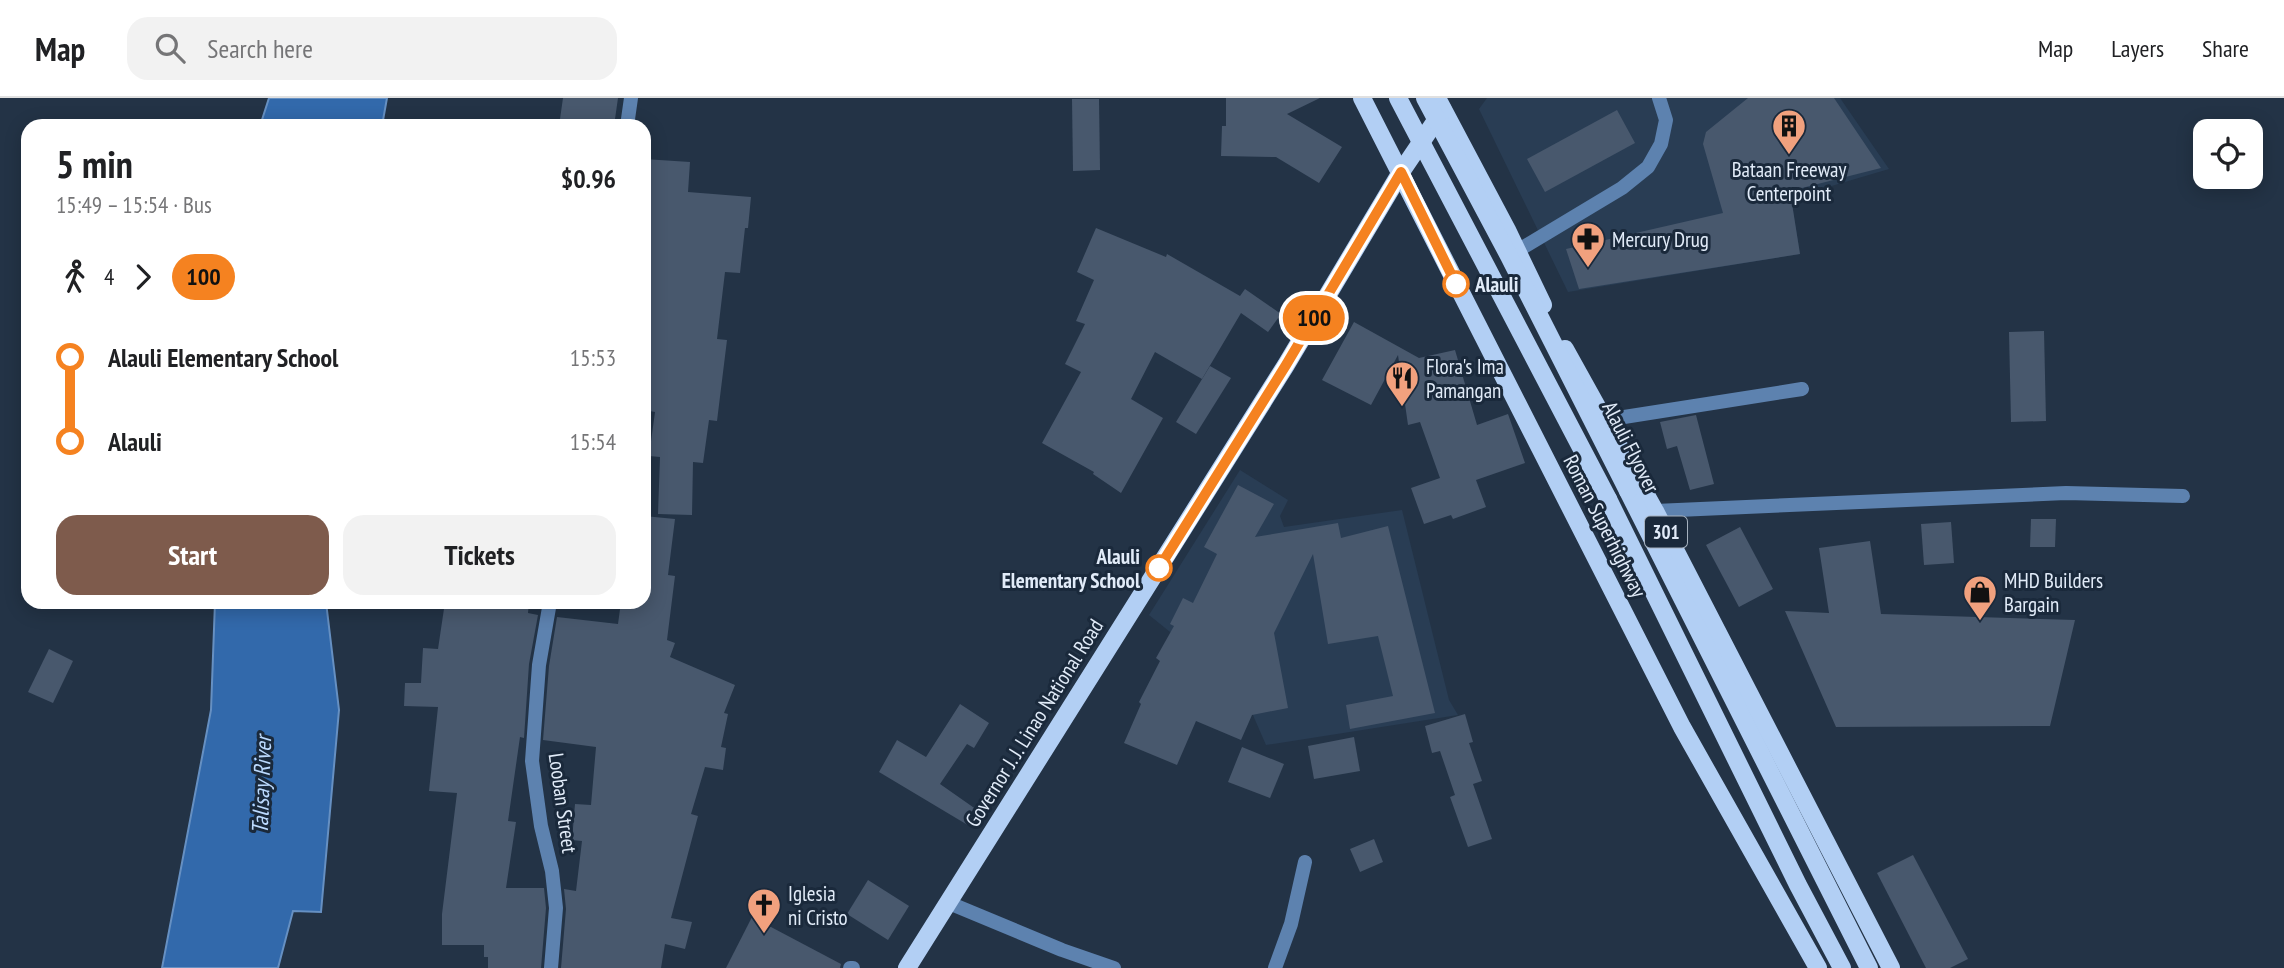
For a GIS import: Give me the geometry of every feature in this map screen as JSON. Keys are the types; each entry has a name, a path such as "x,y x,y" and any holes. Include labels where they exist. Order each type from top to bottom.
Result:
{"main road":[{"name":"Roman Superhighway","path":"1362,98 1682,727 1818,968"},
{"path":"1398,98 1608,499 1797,884 1842,968"},
{"name":"Alauli Flyover","path":"1425,98 1509,256 1869,968"},
{"name":"Governor J. J. Linao National Road","path":"907,968 1286,365 1440,104"},
{"name":"301","path":"1440,104 1562,343 1655,511 1891,968"}],"street":[{"path":"628,119 631,98"},
{"path":"1517,251 1622,188 1648,167 1661,144 1666,120 1659,98"},
{"path":"1605,420 1802,389"},
{"path":"1655,511 2066,493 2183,496"},
{"name":"Looban Street","path":"549,609 539,665 532,761 556,908 551,968"},
{"path":"1275,968 1291,924 1305,862"},
{"path":"949,903 1062,950 1114,968"}],"shaded area":[{"path":"1487,98 1840,98 1889,169 1791,198 1800,254 1568,292 1479,109"},
{"name":"Alauli Elementary School","path":"1240,470 1288,500 1280,516 1284,527 1402,510 1449,700 1458,715 1266,745 1242,690 1149,615"}],"water":[{"path":"269,98 387,98 383,119 262,119"},
{"name":"Talisay River","path":"215,609 327,609 339,710 321,912 293,911 278,968 162,968 211,710"}],"building":[{"path":"563,98 618,98 615,119 560,119"},
{"path":"1226,98 1320,98 1287,114 1342,147 1319,183 1276,157 1221,156 1222,126 1226,126"},
{"path":"1748,98 1834,98 1881,168 1790,191 1800,254 1579,289 1566,249 1723,213 1703,144 1706,132"},
{"path":"1072,99 1099,99 1100,170 1073,171"},
{"path":"1617,110 1635,143 1545,192 1527,159"},
{"path":"651,159 690,162 688,192 751,197 740,273 725,272 717,339 727,340 717,421 709,420 703,463 693,462 692,515 658,514 660,457 651,456 655,412 651,411"},
{"path":"1096,228 1166,257 1167,254 1240,296 1245,289 1281,314 1268,332 1241,313 1202,379 1155,352 1131,399 1163,418 1121,493 1093,474 1094,472 1042,443 1081,372 1065,364 1085,324 1076,321 1094,280 1077,272"},
{"path":"1354,322 1419,358 1455,350 1477,425 1508,414 1525,463 1476,480 1486,507 1453,519 1451,515 1424,524 1411,488 1440,478 1420,422 1408,425 1398,355 1371,405 1322,380"},
{"path":"2044,331 2046,421 2011,422 2009,332"},
{"path":"1210,366 1231,378 1196,434 1176,422"},
{"path":"1696,415 1714,484 1690,490 1677,446 1667,449 1660,422"},
{"path":"1238,485 1274,504 1255,537 1338,523 1341,538 1388,526 1435,713 1350,729 1346,705 1393,696 1378,636 1328,644 1313,554 1274,633 1288,708 1252,715 1241,740 1196,721 1177,765 1124,743 1141,704 1139,702 1160,661 1156,658 1174,626 1170,624 1183,598 1193,603 1217,554 1204,547"},
{"path":"651,517 675,519 668,575 675,576 667,640 675,643 670,657 735,685 724,713 728,714 721,747 726,748 723,770 705,767 691,814 698,816 671,918 692,922 685,949 665,944 661,968 561,968 566,909 564,889 576,891 582,841 572,840 575,804 591,805 596,747 543,740 549,666 557,617 618,624 620,609 651,609"},
{"path":"2031,519 2056,519 2055,547 2030,547"},
{"path":"1951,522 1954,563 1924,565 1921,524"},
{"path":"1740,527 1773,589 1739,607 1706,545"},
{"path":"1870,541 1881,614 2075,620 2050,726 1836,727 1785,611 1829,613 1819,548"},
{"path":"444,609 528,609 528,613 538,615 529,664 524,738 520,737 508,821 516,822 506,888 544,888 546,908 541,968 488,968 484,945 442,945 442,914 457,793 429,791 438,707 404,706 405,683 421,683 423,648 438,649"},
{"path":"49,649 73,661 53,703 28,692"},
{"path":"960,704 989,723 974,748 967,744 940,784 980,812 971,827 879,772 897,740 926,757"},
{"path":"1465,714 1473,742 1469,743 1482,781 1473,784 1492,839 1468,847 1450,797 1455,795 1440,751 1432,753 1425,726"},
{"path":"1354,737 1360,771 1314,779 1308,746"},
{"path":"1242,747 1284,764 1270,798 1228,782"},
{"path":"1374,839 1383,862 1360,872 1350,849"},
{"path":"1913,855 1968,959 1950,968 1926,968 1877,873"},
{"path":"868,880 909,906 888,940 847,914"},
{"name":"Iglesia ni Cristo","path":"752,917 841,964 840,968 726,968"}],"bus line":[{"name":"100","path":"1159,568 1286,365 1401,172 1456,284"}],"place":[{"name":"Bataan Freeway Centerpoint","path":"1789,156"},
{"name":"Mercury Drug","path":"1588,269"},
{"name":"Alauli","path":"1456,284"},
{"name":"Flora's Ima Pamangan","path":"1402,408"},
{"name":"Alauli Elementary School","path":"1159,568"},
{"name":"MHD Builders Bargain","path":"1980,622"},
{"name":"Iglesia ni Cristo","path":"764,935"}]}
